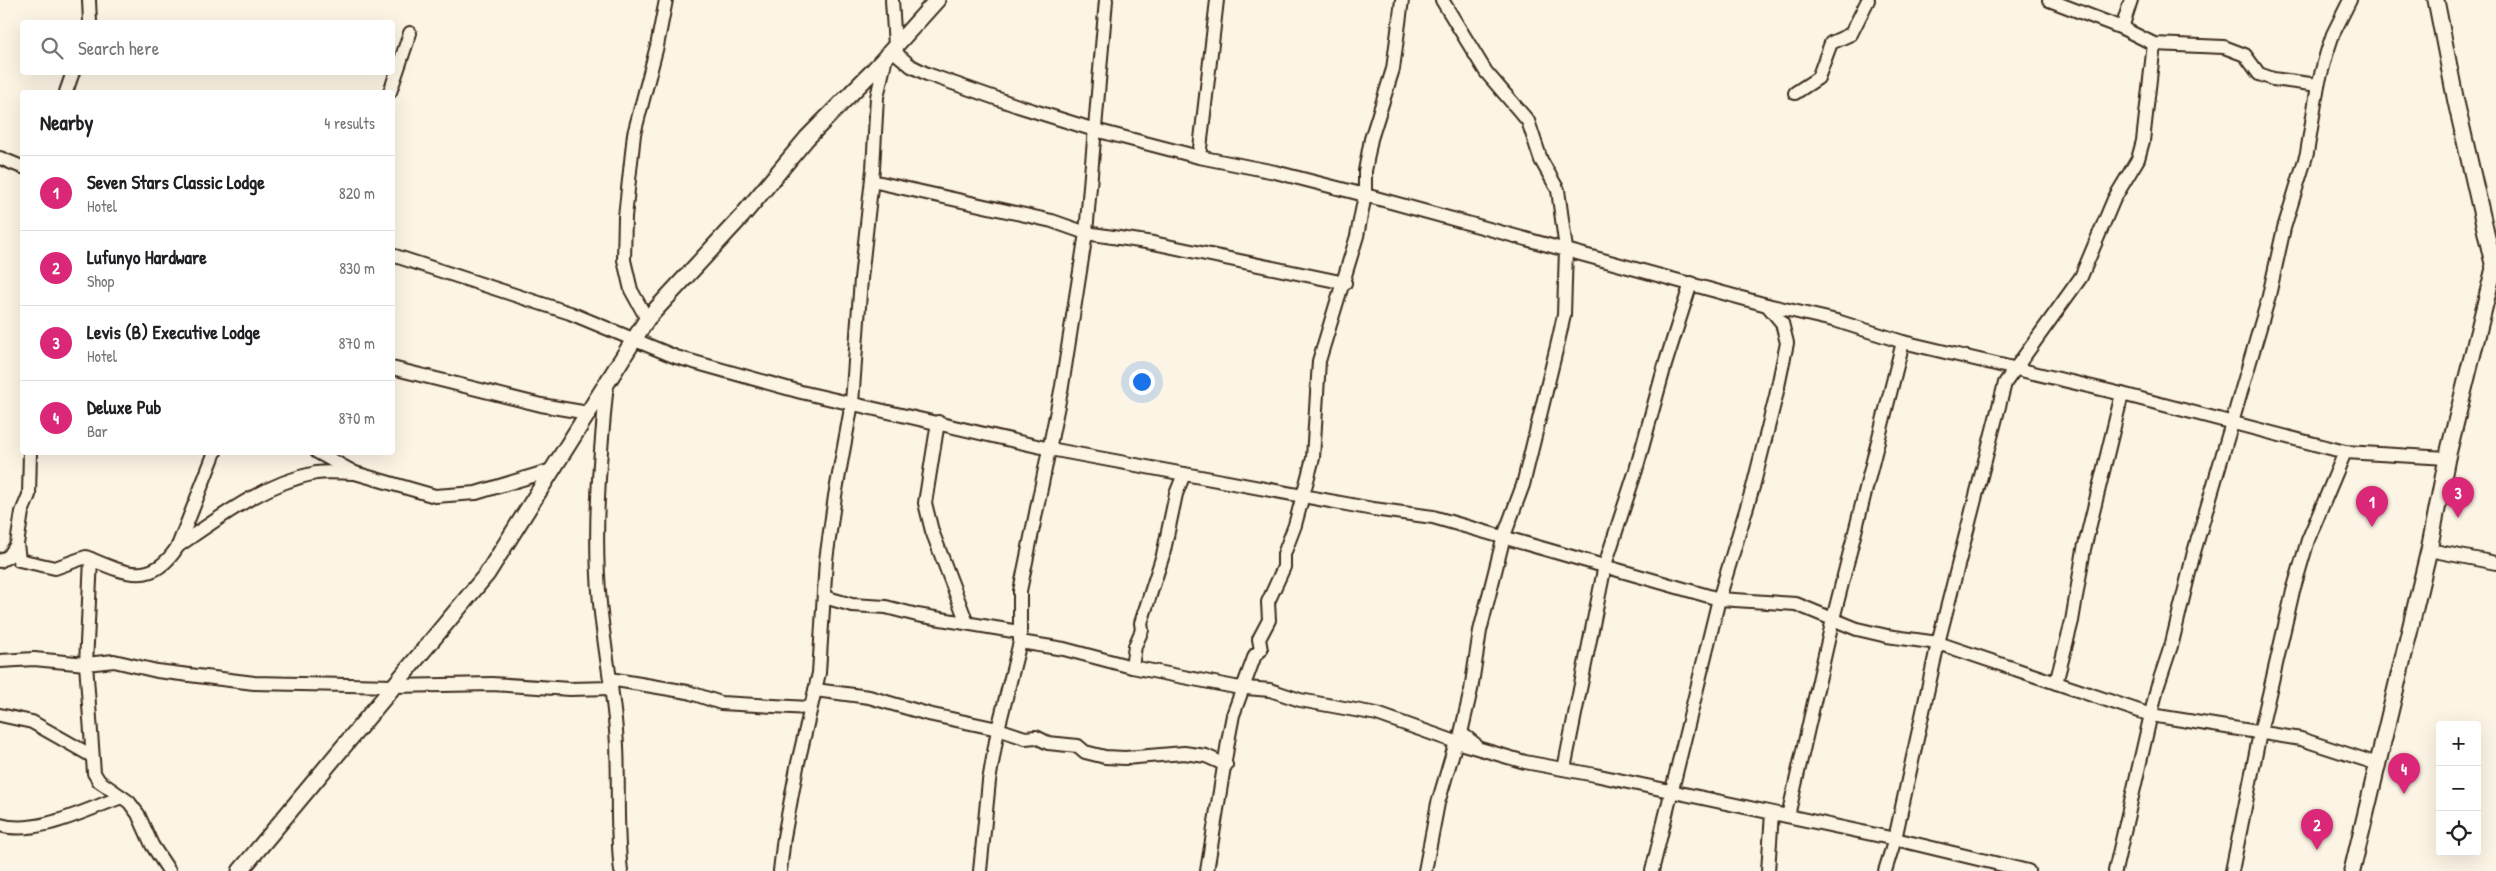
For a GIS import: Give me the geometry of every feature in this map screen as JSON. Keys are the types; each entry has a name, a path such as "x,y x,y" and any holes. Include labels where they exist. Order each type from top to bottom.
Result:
{"street":[{"path":"89,0 90,20"},
{"path":"647,320 632,290 624,260 625,217 634,134 657,46 666,0"},
{"path":"780,871 784,837 821,654 824,597 834,504 852,403 872,181 877,97 890,51 892,0"},
{"path":"242,870 487,574 647,320 742,216 807,138 937,0"},
{"path":"980,871 989,782 998,729 1019,637 1020,591 1050,449 1086,233 1106,0"},
{"path":"1199,157 1218,0"},
{"path":"1209,870 1234,715 1255,655 1261,650 1259,639 1269,620 1268,602 1284,567 1284,554 1295,525 1313,458 1319,361 1323,343 1344,283 1365,195 1365,171 1371,139 1393,69 1402,0"},
{"path":"1442,0 1486,72 1528,121 1541,160 1558,190 1566,249 1564,315 1523,485 1504,536 1480,631 1471,690 1461,733 1482,749"},
{"path":"1795,93 1818,78 1831,44 1852,34 1868,0"},
{"path":"2049,0 2122,28 2154,44 2224,47 2245,55 2259,74 2272,79 2318,85"},
{"path":"2122,28 2131,0"},
{"path":"2115,871 2156,688 2179,620 2194,552 2265,310 2284,228 2307,153 2318,85 2333,34 2350,0"},
{"path":"2352,871 2428,550 2447,458 2495,262 2456,102 2436,0"},
{"path":"391,90 410,33"},
{"path":"1885,871 1895,839 1938,644 2005,383 2081,277 2114,199 2138,159 2143,141 2154,44"},
{"path":"890,51 904,62 927,74 1095,130 1199,157 1275,172 1365,195 1767,305 1837,321 1903,342 2122,394 2345,452 2447,458"},
{"path":"67,90 71,75"},
{"path":"0,158 20,166"},
{"path":"872,181 1052,221 1086,233 1153,243 1344,283"},
{"path":"395,256 570,312 676,357 801,392 1050,449 1433,517 1719,599 1796,604 1857,628 1887,636 1938,644 2151,715 2301,739 2378,764"},
{"path":"1564,769 1605,565 1636,470 1691,283"},
{"path":"1653,871 1719,599 1753,487 1776,396 1786,343 1782,323 1767,305"},
{"path":"1788,816 1833,619 1903,342"},
{"path":"395,369 541,405 588,413"},
{"path":"608,382 600,460 598,567 600,603 617,745 621,871"},
{"path":"2056,683 2072,621 2084,549 2122,394"},
{"path":"938,422 925,503 932,531 967,623"},
{"path":"2232,871 2260,733 2293,591 2308,540 2345,452"},
{"path":"30,455 29,495 22,512 18,544 19,560 55,568 86,557 125,572 147,573 164,565 178,546 214,455"},
{"path":"322,455 355,473 435,496 476,493 552,470"},
{"path":"178,546 224,514 298,477 319,472 355,473"},
{"path":"1132,667 1135,646 1142,630 1141,623 1163,555 1176,494 1184,474"},
{"path":"0,561 8,556 18,544"},
{"path":"2428,550 2496,563"},
{"path":"91,559 86,664 92,756 96,777 122,797 138,814 152,846 169,871"},
{"path":"824,597 852,605 886,607 917,615 967,623 1132,667 1235,687 1270,690 1300,700 1378,714 1456,742 1525,762 1895,839 2008,868 2028,871"},
{"path":"0,661 34,659 86,664 114,661 157,671 254,683 394,686 492,684 570,688 610,684 688,692 721,703 809,708"},
{"path":"815,690 854,694 928,714 998,729 1026,738 1036,737 1048,744 1078,746 1085,752 1105,757 1125,758 1184,753 1206,756 1226,765"},
{"path":"0,715 32,722 92,756"},
{"path":"1425,871 1438,804 1456,742"},
{"path":"0,825 17,827 37,826 86,811 122,797"},
{"path":"1768,871 1772,813"}],"place":[{"name":"Levis (B) Executive Lodge","path":"2458,518"},
{"name":"Seven Stars Classic Lodge","path":"2372,527"},
{"name":"Deluxe Pub","path":"2404,794"},
{"name":"Lufunyo Hardware","path":"2317,850"}]}
